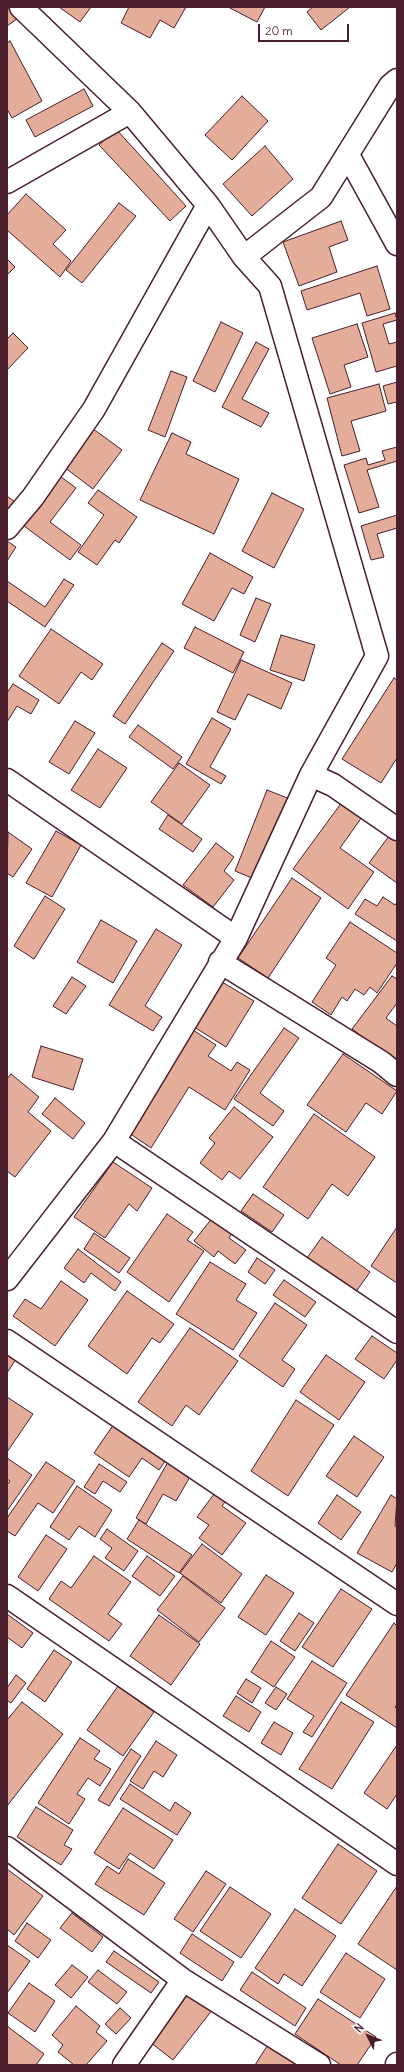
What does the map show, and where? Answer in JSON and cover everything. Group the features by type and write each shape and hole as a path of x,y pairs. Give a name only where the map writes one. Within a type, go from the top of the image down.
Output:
{"street":[{"path":"7,1279 114,1141 220,962 236,938 310,775 377,656 270,286 244,256 208,205 130,112 21,7"},
{"path":"244,256 321,196 390,86 397,80"},
{"path":"7,182 130,112"},
{"path":"348,155 397,244"},
{"path":"7,528 33,497 94,409 208,205"},
{"path":"310,775 334,785 397,829"},
{"path":"7,780 236,938"},
{"path":"220,962 381,1062 397,1075"},
{"path":"114,1141 397,1332"},
{"path":"7,1341 397,1604"},
{"path":"7,1596 397,1864"},
{"path":"7,1848 183,1980 319,2065"},
{"path":"124,2065 183,1980"}],"building":[{"path":"7,7 17,19 7,26"},
{"path":"59,7 91,7 80,22"},
{"path":"129,7 186,7 174,28 160,20 150,38 121,23"},
{"path":"228,7 265,7 257,22"},
{"path":"313,7 350,7 321,30 307,12"},
{"path":"10,41 42,101 12,118 7,109 7,43"},
{"path":"84,89 93,106 35,137 26,120"},
{"path":"242,96 268,121 232,160 205,135"},
{"path":"116,129 186,206 170,221 99,145"},
{"path":"265,146 293,179 252,216 223,184"},
{"path":"26,194 66,230 53,244 71,261 60,277 7,230 7,215"},
{"path":"119,203 136,216 82,283 66,270"},
{"path":"341,221 348,240 329,247 337,272 299,286 283,242"},
{"path":"7,259 15,267 7,275"},
{"path":"377,266 390,309 367,316 360,293 307,310 301,291"},
{"path":"395,313 397,320 383,324 389,344 397,342 397,366 376,372 362,323"},
{"path":"221,322 243,333 215,392 193,381"},
{"path":"357,324 368,357 344,365 351,387 330,394 312,338"},
{"path":"13,333 28,348 7,370 7,339"},
{"path":"256,342 269,349 242,399 269,413 261,427 222,407"},
{"path":"171,371 187,377 165,437 148,430"},
{"path":"397,382 397,402 388,404 383,386"},
{"path":"379,384 386,411 351,421 360,451 342,456 327,398"},
{"path":"92,428 122,450 93,489 64,467"},
{"path":"172,433 191,442 186,454 239,479 214,534 140,500"},
{"path":"397,447 397,461 367,470 379,507 359,513 344,465 366,458 368,465 385,460 382,451"},
{"path":"57,474 76,488 50,522 81,545 70,560 20,523"},
{"path":"98,490 137,517 119,543 115,540 97,565 78,552 104,515 88,503"},
{"path":"272,493 304,509 274,568 242,551"},
{"path":"7,496 19,505 7,521"},
{"path":"397,515 397,528 377,534 384,557 371,560 361,526"},
{"path":"7,541 16,547 7,561"},
{"path":"210,553 253,577 244,594 232,588 214,621 182,604"},
{"path":"64,579 74,585 45,627 7,601 7,581 45,607"},
{"path":"256,598 271,604 255,642 240,635"},
{"path":"195,627 244,652 233,673 184,648"},
{"path":"51,629 103,664 92,680 81,672 59,704 19,676"},
{"path":"281,635 315,645 304,681 270,670"},
{"path":"162,643 174,651 125,724 113,716"},
{"path":"241,660 292,683 281,709 248,694 235,720 217,712"},
{"path":"394,678 397,680 397,758 381,783 342,759"},
{"path":"13,684 39,700 31,714 17,706 7,722 7,693"},
{"path":"212,718 231,729 210,767 226,776 221,784 186,764"},
{"path":"75,721 95,733 69,774 49,762"},
{"path":"138,725 182,757 173,769 129,737"},
{"path":"98,749 127,768 100,808 71,790"},
{"path":"179,763 210,785 182,824 151,802"},
{"path":"267,790 290,799 257,880 235,871"},
{"path":"342,802 362,817 340,848 374,872 348,909 293,869"},
{"path":"168,815 202,839 193,852 159,829"},
{"path":"56,831 81,845 52,897 26,883"},
{"path":"8,832 32,849 13,877 7,873"},
{"path":"392,832 397,836 397,883 369,863"},
{"path":"216,843 234,857 224,871 234,880 213,907 183,885"},
{"path":"292,878 321,898 268,978 238,958"},
{"path":"45,896 65,909 34,959 14,946"},
{"path":"383,897 395,905 397,902 397,941 355,914 365,899 377,906"},
{"path":"101,920 137,941 113,983 77,962"},
{"path":"350,922 397,953 397,963 377,993 370,987 364,995 355,989 347,1001 342,997 331,1015 312,1002 336,965 326,958"},
{"path":"156,929 182,945 145,1006 162,1017 153,1031 109,1005"},
{"path":"392,976 397,979 397,1003 386,1018 397,1026 397,1062 352,1029"},
{"path":"72,977 86,986 66,1014 53,1006"},
{"path":"222,982 254,1001 226,1047 194,1027"},
{"path":"284,1028 299,1038 260,1093 284,1111 273,1126 234,1099"},
{"path":"193,1030 216,1045 208,1056 231,1071 237,1062 250,1070 225,1110 189,1087 151,1148 129,1133"},
{"path":"41,1046 83,1059 73,1090 32,1077"},
{"path":"343,1054 397,1091 382,1114 366,1103 346,1132 307,1105"},
{"path":"11,1074 39,1097 28,1112 51,1131 15,1177 7,1171 7,1079"},
{"path":"55,1098 85,1123 73,1139 42,1114"},
{"path":"234,1107 273,1137 240,1179 229,1171 222,1180 200,1163 215,1143 209,1138"},
{"path":"314,1114 375,1157 348,1196 332,1184 308,1219 263,1187"},
{"path":"113,1162 152,1188 137,1211 129,1204 105,1238 74,1217"},
{"path":"253,1194 284,1215 272,1232 241,1211"},
{"path":"167,1214 193,1232 187,1240 204,1251 169,1302 127,1272"},
{"path":"213,1217 233,1232 229,1238 246,1250 235,1264 218,1251 214,1257 194,1241"},
{"path":"397,1227 397,1283 371,1266"},
{"path":"94,1233 130,1258 119,1273 84,1249"},
{"path":"322,1237 370,1272 355,1293 307,1258"},
{"path":"78,1249 121,1282 115,1291 91,1273 84,1283 64,1268"},
{"path":"257,1258 275,1270 265,1284 248,1272"},
{"path":"210,1262 246,1284 236,1300 257,1313 233,1350 176,1314"},
{"path":"284,1280 316,1302 305,1317 273,1295"},
{"path":"61,1281 88,1300 55,1346 13,1316 25,1299 41,1309"},
{"path":"127,1291 174,1324 160,1343 152,1338 127,1374 88,1346"},
{"path":"275,1303 307,1325 282,1360 295,1369 283,1387 239,1356"},
{"path":"190,1328 238,1361 199,1415 186,1405 172,1426 138,1402"},
{"path":"372,1336 397,1353 397,1360 384,1379 355,1359"},
{"path":"7,1354 16,1359 7,1373"},
{"path":"326,1355 365,1382 339,1420 300,1392"},
{"path":"7,1397 33,1414 7,1452"},
{"path":"296,1400 334,1425 288,1496 251,1471"},
{"path":"116,1421 168,1457 159,1470 142,1458 129,1477 94,1453"},
{"path":"354,1436 384,1457 357,1497 326,1476"},
{"path":"7,1458 32,1475 7,1511 7,1485 10,1481 7,1479"},
{"path":"46,1462 75,1481 53,1513 38,1503 15,1536 7,1531 7,1518"},
{"path":"168,1462 191,1475 176,1501 163,1494 146,1524 136,1518"},
{"path":"99,1464 127,1482 120,1492 103,1481 95,1494 84,1487"},
{"path":"77,1486 112,1510 95,1537 79,1526 69,1540 50,1527"},
{"path":"214,1494 225,1502 222,1506 246,1523 222,1555 199,1538 209,1525 197,1517"},
{"path":"337,1495 361,1512 341,1540 318,1523"},
{"path":"391,1495 397,1499 395,1526 397,1527 397,1563 392,1572 357,1553"},
{"path":"139,1520 192,1555 179,1573 127,1539"},
{"path":"107,1529 138,1551 124,1571 105,1558 112,1548 100,1539"},
{"path":"46,1535 67,1549 38,1591 18,1577"},
{"path":"202,1544 242,1574 221,1603 180,1573"},
{"path":"94,1556 131,1582 108,1614 122,1624 109,1641 49,1599 61,1581 71,1588"},
{"path":"147,1556 175,1576 160,1596 132,1576"},
{"path":"266,1575 294,1593 266,1635 238,1617"},
{"path":"183,1576 225,1608 199,1642 157,1610"},
{"path":"341,1589 372,1609 333,1667 302,1647"},
{"path":"299,1613 314,1623 295,1651 280,1641"},
{"path":"7,1614 33,1633 22,1648 7,1637"},
{"path":"159,1615 200,1644 171,1685 130,1656"},
{"path":"394,1623 397,1626 397,1704 395,1707 397,1709 397,1728 346,1695"},
{"path":"271,1641 295,1657 274,1687 251,1672"},
{"path":"54,1650 72,1662 45,1702 27,1689"},
{"path":"312,1661 347,1683 312,1737 303,1732 314,1716 287,1699"},
{"path":"16,1675 26,1683 11,1703 7,1700 7,1688"},
{"path":"246,1679 261,1688 252,1703 237,1693"},
{"path":"118,1686 154,1712 123,1756 87,1730"},
{"path":"276,1687 287,1694 276,1710 265,1703"},
{"path":"236,1696 261,1712 249,1732 223,1716"},
{"path":"22,1702 63,1734 7,1806 7,1720"},
{"path":"341,1702 374,1722 332,1789 299,1769"},
{"path":"274,1722 293,1733 281,1755 261,1743"},
{"path":"80,1738 100,1751 94,1759 111,1769 100,1786 88,1778 77,1794 85,1799 69,1824 38,1803"},
{"path":"156,1741 177,1755 163,1777 154,1771 143,1789 130,1781"},
{"path":"397,1745 397,1794 387,1809 364,1793"},
{"path":"131,1749 141,1756 109,1806 98,1800"},
{"path":"130,1784 170,1811 175,1802 191,1813 177,1835 120,1799"},
{"path":"36,1807 73,1830 64,1845 72,1849 61,1865 17,1837"},
{"path":"123,1808 173,1840 154,1869 130,1853 119,1869 94,1853"},
{"path":"338,1844 377,1871 341,1924 302,1898"},
{"path":"128,1859 165,1883 144,1915 95,1884 107,1866 119,1874"},
{"path":"7,1869 43,1896 14,1935 7,1929"},
{"path":"206,1871 226,1884 193,1932 174,1919"},
{"path":"397,1886 397,1970 358,1944"},
{"path":"230,1887 271,1914 241,1958 200,1931"},
{"path":"295,1909 336,1936 302,1986 284,1974 278,1984 255,1968"},
{"path":"72,1913 103,1937 92,1952 60,1928"},
{"path":"27,1923 51,1940 38,1958 15,1941"},
{"path":"192,1934 234,1962 222,1981 180,1953"},
{"path":"7,1945 30,1961 7,1993"},
{"path":"114,1951 159,1982 151,1993 106,1962"},
{"path":"346,1953 385,1979 360,2018 320,1992"},
{"path":"72,1965 88,1977 71,1998 55,1985"},
{"path":"98,1970 127,1992 117,2004 88,1982"},
{"path":"252,1972 306,2008 295,2026 240,1990"},
{"path":"29,1983 55,2001 35,2032 8,2013"},
{"path":"190,1991 213,2009 173,2060 150,2042"},
{"path":"318,1999 376,2037 357,2065 341,2065 295,2034"},
{"path":"76,2006 100,2026 96,2032 107,2041 86,2065 74,2065 58,2052 63,2045 52,2035"},
{"path":"120,2008 131,2018 116,2034 105,2024"},
{"path":"7,2026 44,2054 36,2065 7,2065"},
{"path":"269,2043 304,2065 255,2065"}]}
